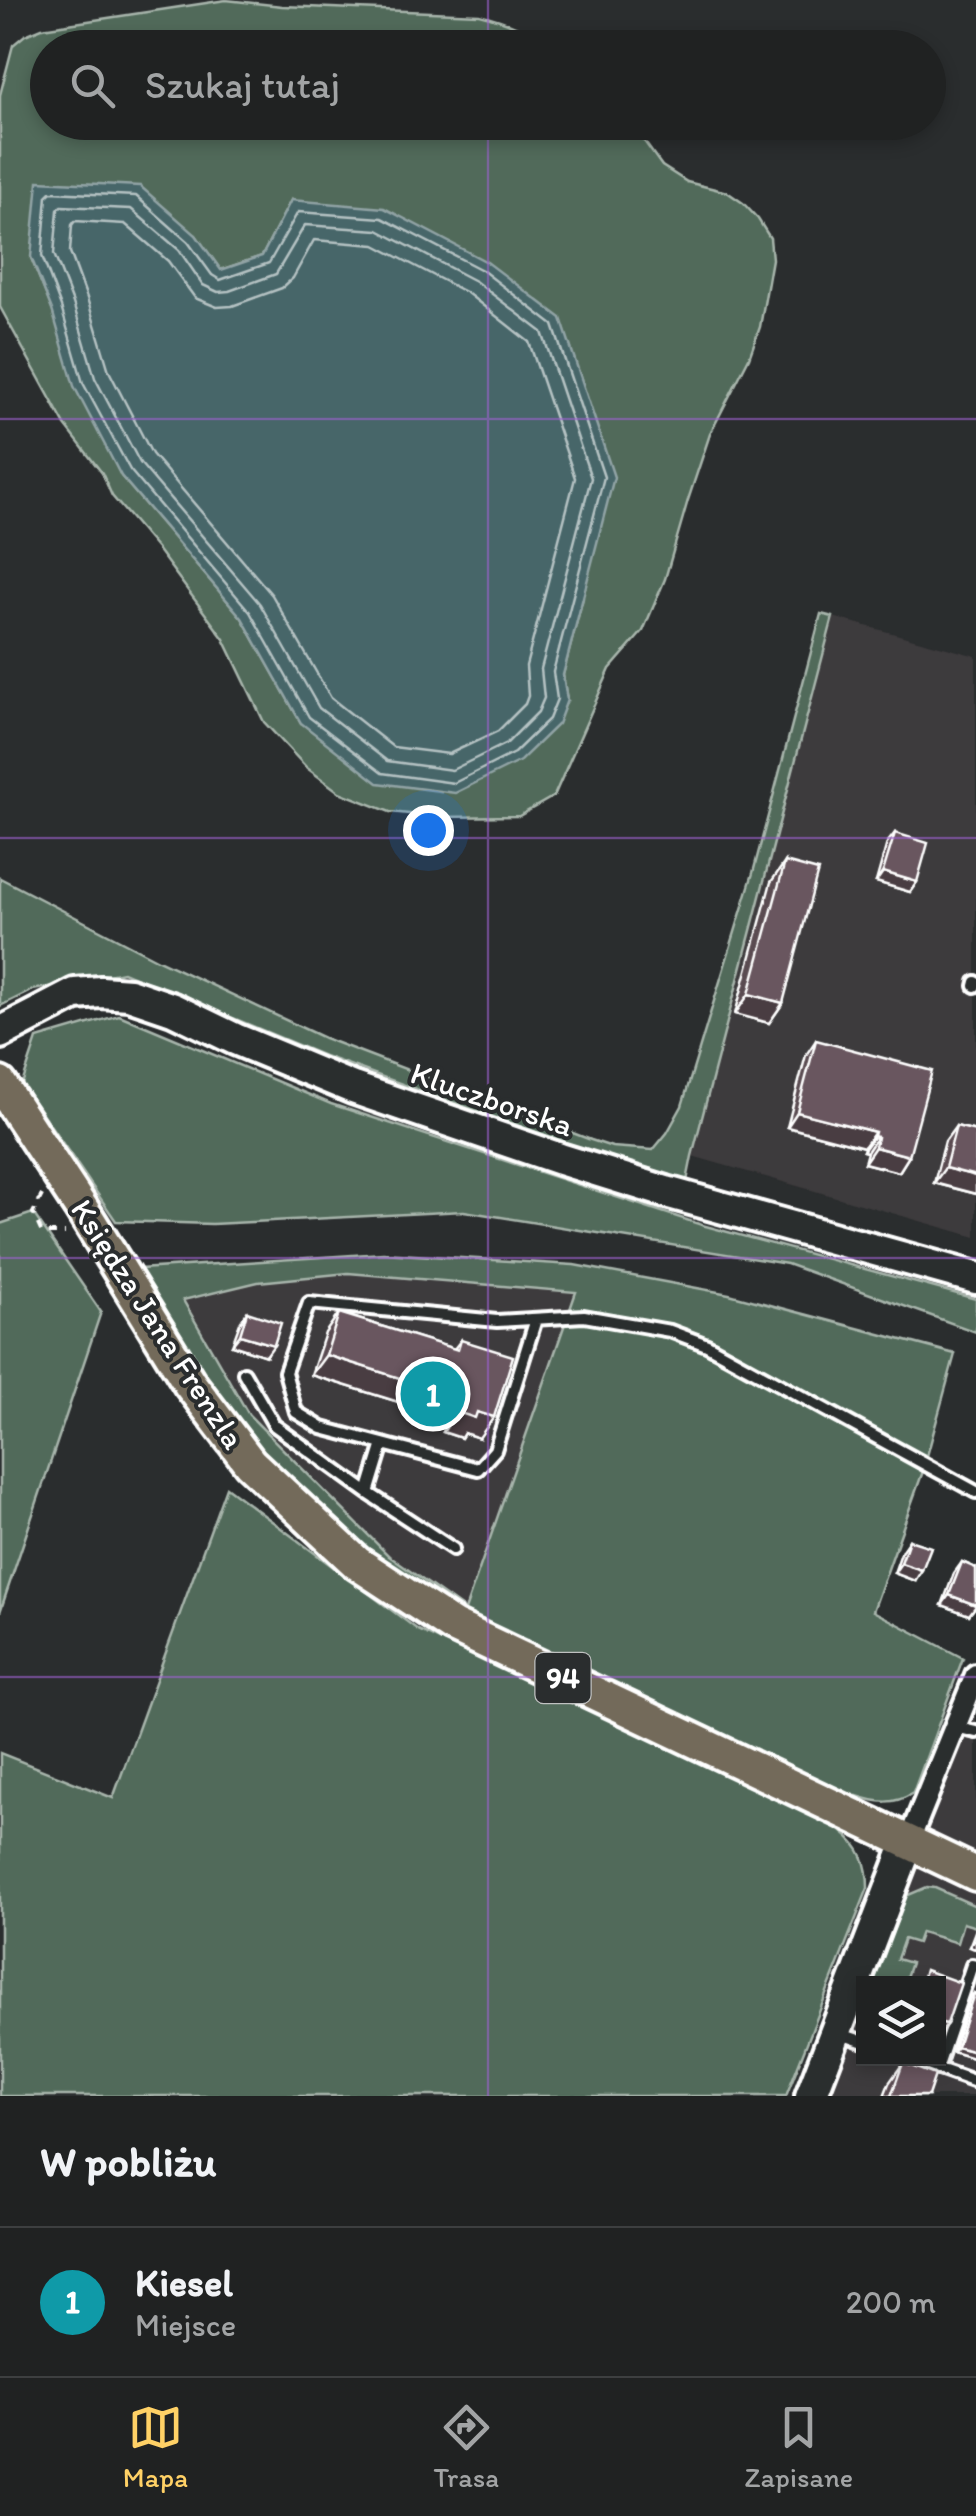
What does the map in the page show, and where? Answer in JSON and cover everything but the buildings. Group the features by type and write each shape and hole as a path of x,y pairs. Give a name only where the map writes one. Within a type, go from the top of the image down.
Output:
{"main road":[{"name":"Księdza Jana Frenzla","path":"0,1084 74,1220 144,1310 190,1384 250,1463 357,1564 454,1626 976,1874"}],"street":[{"name":"Kluczborska","path":"0,1034 76,994 116,992 144,998 301,1068 560,1160 976,1278"},
{"path":"811,2096 849,2037 908,1842 966,1730 975,1680"}],"lane":[{"path":"536,1319 495,1450 478,1468 322,1428 296,1412 285,1372 308,1304 498,1321 584,1316 670,1330 706,1345 976,1492"},
{"path":"244,1373 274,1424 453,1549"},
{"path":"368,1493 382,1444"},
{"path":"937,2069 972,1965 976,1966"},
{"path":"929,2066 976,2082"}],"path":[{"path":"47,1184 33,1214 42,1233 74,1220"}],"shaded area":[{"path":"833,617 976,656 976,1237 692,1156"},
{"path":"348,1273 577,1292 465,1611 389,1556 249,1415 182,1300 258,1282"},
{"path":"976,1701 976,2096 824,2096 856,2012 856,2066 946,2066 946,1976 871,1976"}],"green space":[{"path":"226,0 479,14 522,30 37,30"},
{"path":"30,33 30,140 643,140 662,166 687,182 727,192 758,219 770,238 772,259 760,327 749,358 710,434 665,579 643,631 610,669 554,796 519,816 438,817 390,812 339,792 307,768 264,722 224,639 112,496 102,473 65,425 0,307 0,95 13,45","holes":["291,200 583,598 563,675 567,700 301,723 242,618 121,476 31,258 196,235 220,270 262,256"]},
{"path":"821,614 833,617 686,1186 324,1056 123,972 33,990 0,1006 0,878 160,961 324,1038 591,1140 612,1147 653,1150 682,1106 753,873"},
{"path":"119,1015 331,1104 702,1225 976,1299 976,1332 787,1264 464,1211 212,1224 116,1221 22,1084 37,1039"},
{"path":"33,1213 101,1312 0,1612 0,1224"},
{"path":"383,1253 574,1265 729,1294 955,1354 922,1474 873,1611 963,1658 913,1793 886,1802 857,1796 853,1803 462,1617 378,1565 310,1502 237,1422 156,1308 140,1269","holes":["348,1273 576,1292 465,1610 389,1556 249,1415 183,1300 258,1282"]},
{"path":"226,1487 418,1630 844,1826 842,1832 862,1857 868,1888 786,2096 0,2096 0,1753 113,1798"},
{"path":"927,1887 935,1888 976,1906 976,1927 963,1923 957,1943 921,1932 917,1943 904,1939 897,1959 911,1963 906,1976 876,1976 906,1896"}],"water":[{"path":"38,181 140,186 196,235 221,270 262,256 291,200 384,208 487,262 561,318 614,477 563,675 567,700 558,724 520,761 455,793 378,783 301,723 242,618 121,476 74,386 52,310 31,257"}],"place":[{"name":"Kiesel","path":"433,1394"}]}
